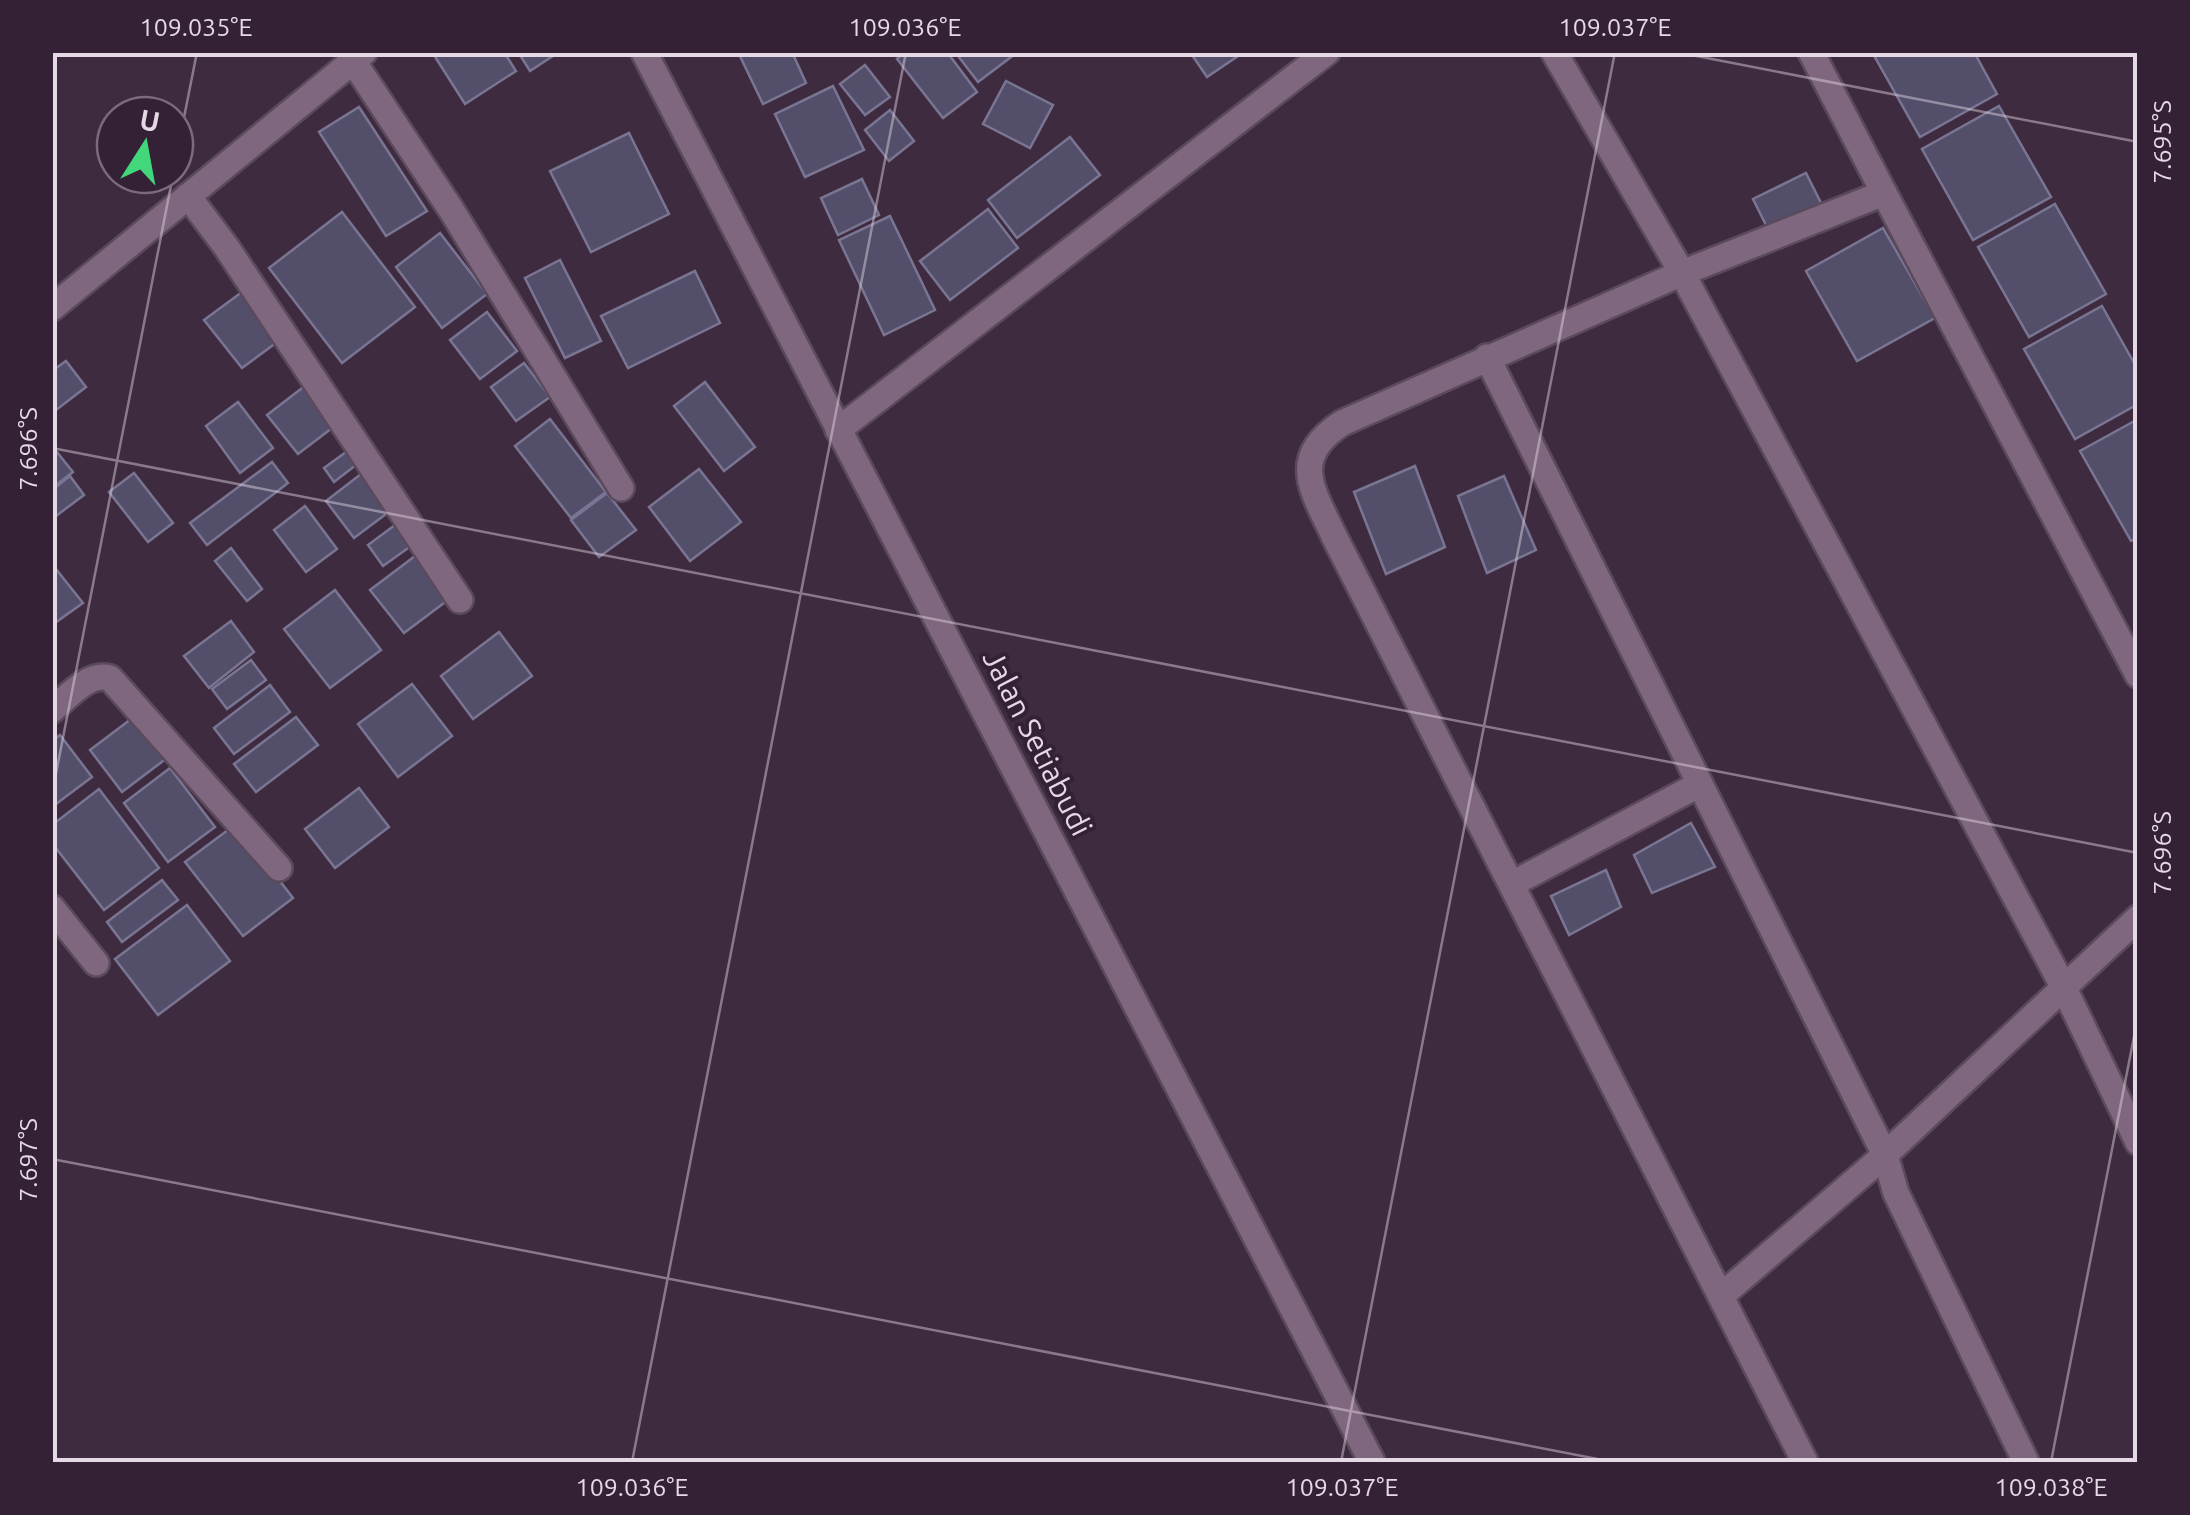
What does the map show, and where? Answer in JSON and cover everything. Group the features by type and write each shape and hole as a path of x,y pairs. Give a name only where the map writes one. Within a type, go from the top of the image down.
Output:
{"street":[{"name":"Jalan Setiabudi","path":"644,52 1372,1462"},
{"path":"838,430 1327,52"},
{"path":"1554,52 1682,274 2063,986 2138,1142"},
{"path":"1811,52 2138,674"},
{"path":"52,308 358,57 621,488"},
{"path":"1805,1462 1335,538 1312,488 1310,453 1322,436 1342,423 1487,357 1884,193"},
{"path":"188,196 227,248 460,600"},
{"path":"1487,357 1885,1155 1896,1192 2026,1462"},
{"path":"52,710 87,682 101,676 110,678 278,868"},
{"path":"1512,884 1700,784"},
{"path":"52,908 96,963"},
{"path":"1721,1296 1885,1155 2138,918"}],"building":[{"path":"432,52 504,52 516,71 465,104"},
{"path":"518,52 559,52 530,71"},
{"path":"738,52 792,52 806,83 763,104"},
{"path":"905,52 947,52 977,92 943,118 897,59"},
{"path":"955,52 1013,52 1015,54 978,82"},
{"path":"1190,52 1244,52 1207,77"},
{"path":"1872,52 1974,52 1997,94 1920,137"},
{"path":"865,65 890,97 865,115 840,84"},
{"path":"1006,81 1053,105 1030,148 983,124"},
{"path":"833,86 864,150 805,177 775,114"},
{"path":"1999,106 2051,197 1973,240 1922,149"},
{"path":"359,107 427,211 386,236 319,132"},
{"path":"890,110 914,141 889,161 865,130"},
{"path":"629,133 669,214 591,252 550,171"},
{"path":"1070,137 1100,175 1017,238 988,200"},
{"path":"1806,173 1822,205 1769,231 1753,199"},
{"path":"862,179 879,215 838,235 821,198"},
{"path":"2055,204 2106,294 2029,337 1978,247"},
{"path":"988,209 1018,248 950,300 920,261"},
{"path":"342,212 415,307 342,363 269,268"},
{"path":"890,216 935,310 884,335 839,240"},
{"path":"1883,228 1935,318 1857,361 1806,271"},
{"path":"440,233 487,294 442,328 396,267"},
{"path":"560,260 601,341 565,358 525,278"},
{"path":"695,271 720,323 628,368 601,316"},
{"path":"242,292 280,340 242,368 204,320"},
{"path":"2102,306 2138,370 2138,404 2075,439 2024,349"},
{"path":"487,312 517,351 480,379 450,340"},
{"path":"66,361 86,387 56,410 52,405 52,371"},
{"path":"524,363 550,397 516,421 491,387"},
{"path":"705,382 755,447 724,471 674,406"},
{"path":"306,385 336,425 298,454 267,415"},
{"path":"238,402 273,448 240,473 206,426"},
{"path":"550,419 606,492 571,518 515,446"},
{"path":"2138,419 2138,538 2131,541 2080,451"},
{"path":"52,446 73,472 52,488"},
{"path":"346,452 356,465 334,482 324,468"},
{"path":"272,462 288,483 207,545 190,523"},
{"path":"1415,466 1445,547 1386,574 1354,492"},
{"path":"699,469 741,522 690,561 649,507"},
{"path":"134,473 173,523 148,542 109,492"},
{"path":"361,474 390,511 354,538 326,501"},
{"path":"70,476 84,495 52,519 52,490"},
{"path":"1504,476 1536,550 1487,573 1458,496"},
{"path":"607,493 636,530 599,557 571,520"},
{"path":"305,506 337,549 306,572 274,530"},
{"path":"395,525 411,546 383,566 368,545"},
{"path":"231,548 262,589 247,601 215,561"},
{"path":"419,553 452,597 404,633 370,590"},
{"path":"52,564 83,603 52,625"},
{"path":"335,590 381,650 330,688 284,629"},
{"path":"231,621 254,652 209,688 184,656"},
{"path":"499,632 532,676 473,719 441,676"},
{"path":"251,660 266,680 227,709 212,689"},
{"path":"412,684 452,736 398,777 358,724"},
{"path":"270,685 290,712 234,754 214,728"},
{"path":"135,716 167,758 122,792 90,750"},
{"path":"296,717 318,745 256,792 234,764"},
{"path":"60,735 92,777 52,807 52,741"},
{"path":"170,768 215,827 168,862 124,803"},
{"path":"359,788 389,827 335,868 305,829"},
{"path":"99,789 159,868 104,910 52,843 52,825"},
{"path":"1691,823 1715,867 1652,893 1634,855"},
{"path":"236,824 293,898 243,936 185,862"},
{"path":"1606,870 1621,907 1569,935 1551,896"},
{"path":"162,880 178,900 122,942 107,922"},
{"path":"187,905 230,961 158,1015 115,959"}]}
